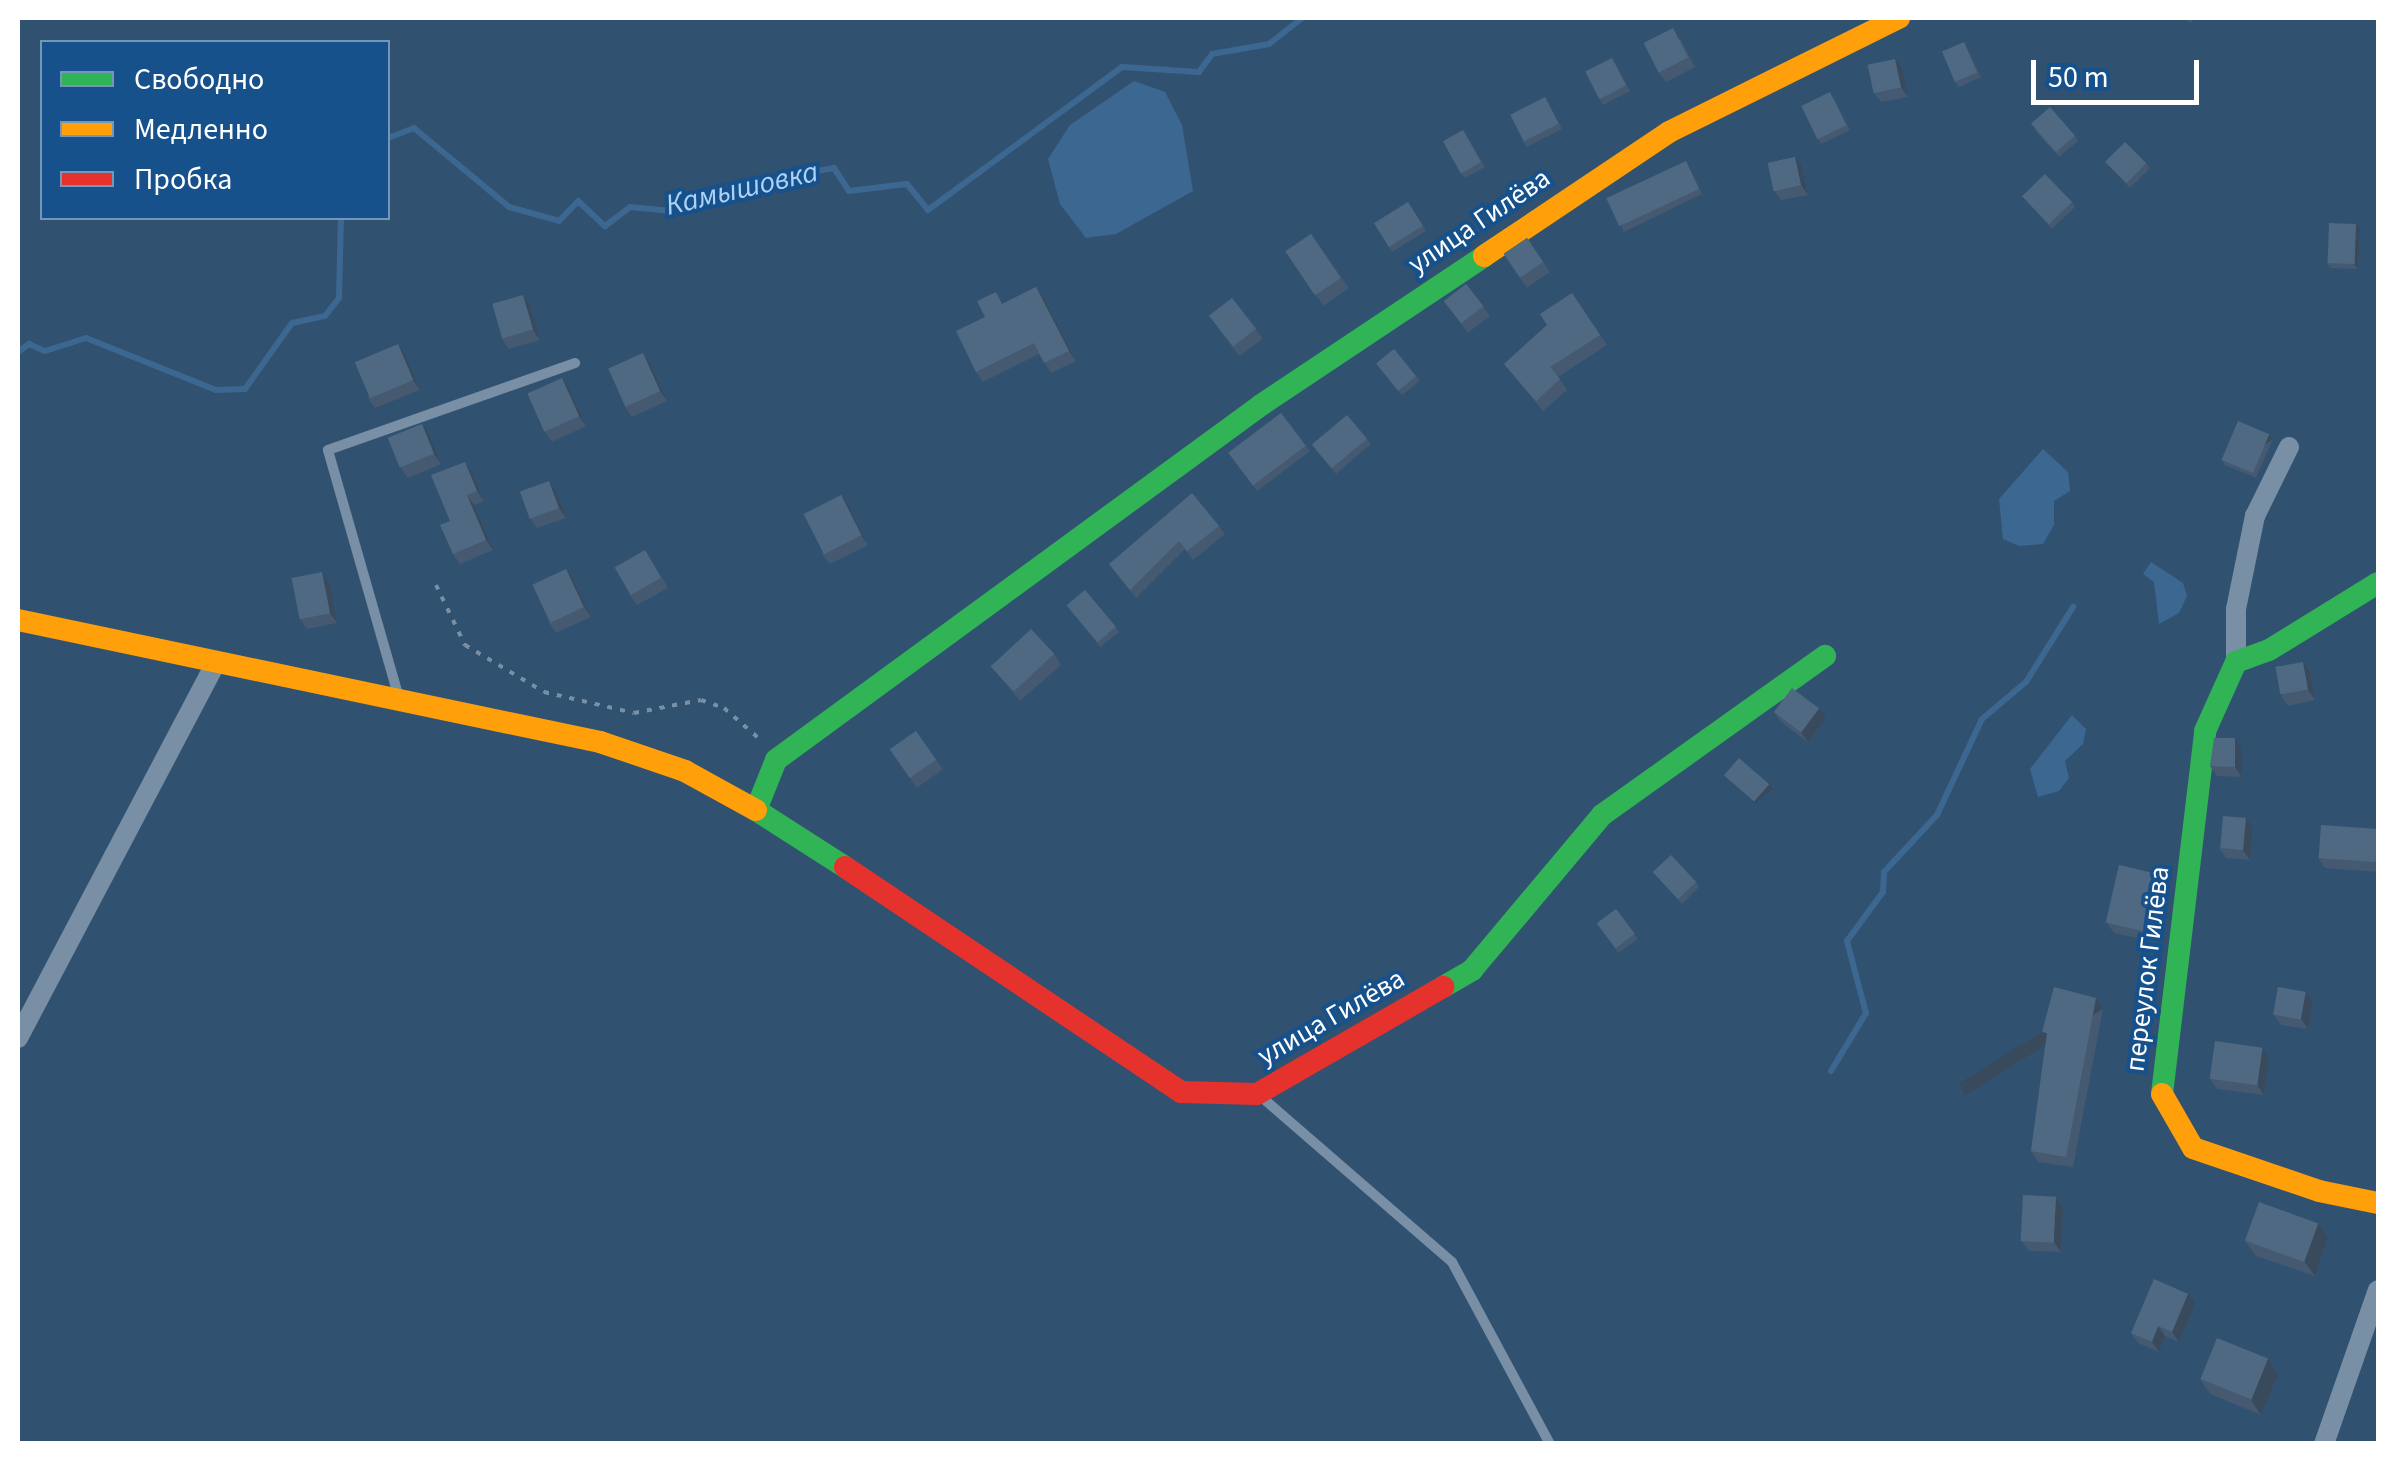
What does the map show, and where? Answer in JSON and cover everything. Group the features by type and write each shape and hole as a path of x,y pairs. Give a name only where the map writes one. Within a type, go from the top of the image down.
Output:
{"street":[{"name":"улица Гилёва","path":"776,760 1262,405 1482,253 1669,132 1898,18"},
{"name":"переулок Гилёва","path":"2289,447 2255,516 2236,609 2236,662 2205,731 2162,1097 2193,1148 2319,1191 2378,1203"},
{"path":"2236,662 2269,650 2378,583"},
{"name":"улица Гилёва","path":"18,620 216,665 600,742 684,771 756,810 990,958 1182,1092 1257,1094 1472,970 1602,814 1825,656"},
{"path":"18,1038 216,665"},
{"path":"756,810 776,760"},
{"path":"2324,1444 2378,1290"}],"lane":[{"path":"400,702 328,450 574,363"},
{"path":"1257,1094 1452,1262 1550,1444"}],"path":[{"path":"436,586 465,645 544,692 634,713 700,700 747,726 776,760"}],"water":[{"path":"1134,81 1165,92 1182,125 1193,191 1116,234 1086,238 1060,204 1048,159 1070,125"},
{"path":"2043,449 2068,472 2070,491 2054,501 2054,525 2043,544 2019,546 2003,539 1999,499"},
{"path":"2151,562 2183,583 2187,596 2179,613 2159,624 2154,582 2143,574"},
{"path":"2072,715 2086,729 2083,744 2065,761 2069,778 2059,791 2038,797 2030,769"}],"building":[{"path":"1673,28 1688,57 1659,72 1644,43"},
{"path":"1964,42 1977,72 1955,82 1942,51"},
{"path":"1612,58 1626,86 1599,99 1585,72"},
{"path":"1895,59 1901,87 1874,93 1868,65"},
{"path":"1830,92 1846,125 1817,139 1801,106"},
{"path":"1545,97 1559,124 1524,141 1510,115"},
{"path":"2050,107 2075,136 2056,152 2031,123"},
{"path":"1463,130 1481,162 1461,174 1443,141"},
{"path":"2125,142 2146,163 2126,183 2105,162"},
{"path":"1795,157 1801,185 1774,191 1768,163"},
{"path":"1686,161 1699,189 1619,226 1606,198"},
{"path":"2045,174 2072,202 2049,224 2022,196"},
{"path":"1408,202 1423,226 1389,247 1374,223"},
{"path":"2329,223 2356,224 2355,264 2328,263"},
{"path":"1311,234 1341,278 1315,295 1285,251"},
{"path":"1527,238 1543,262 1520,278 1504,254"},
{"path":"1466,284 1483,306 1461,323 1444,301"},
{"path":"1036,287 1069,351 1044,363 1034,343 976,372 956,331 985,317 977,301 996,292 1002,304"},
{"path":"1572,293 1600,335 1550,367 1560,379 1536,401 1504,364 1547,325 1540,314"},
{"path":"523,295 533,330 502,338 492,304"},
{"path":"1232,298 1256,329 1233,347 1209,316"},
{"path":"398,344 413,380 370,398 355,362"},
{"path":"1394,349 1416,376 1398,391 1376,363"},
{"path":"643,353 660,391 625,407 608,368"},
{"path":"562,378 579,416 544,432 527,393"},
{"path":"1281,413 1306,446 1253,485 1228,453"},
{"path":"1347,415 1367,439 1332,468 1312,445"},
{"path":"2238,421 2269,434 2253,473 2222,460"},
{"path":"422,424 434,454 400,468 388,438"},
{"path":"465,462 477,491 467,495 486,540 453,554 440,525 450,521 431,475"},
{"path":"549,481 559,508 530,519 520,492"},
{"path":"1192,493 1219,526 1187,551 1179,541 1130,590 1109,564"},
{"path":"841,495 861,535 824,554 804,514"},
{"path":"645,550 661,578 631,595 615,568"},
{"path":"566,569 584,607 550,623 532,585"},
{"path":"322,572 330,613 300,619 292,578"},
{"path":"1085,590 1116,627 1097,642 1067,605"},
{"path":"1031,629 1054,654 1014,691 991,667"},
{"path":"2303,662 2308,690 2280,694 2275,667"},
{"path":"1792,688 1819,708 1801,732 1774,712"},
{"path":"916,731 936,760 910,778 890,749"},
{"path":"2214,738 2235,738 2235,767 2210,766"},
{"path":"1739,758 1769,784 1754,802 1724,775"},
{"path":"2223,816 2246,818 2243,850 2220,848"},
{"path":"2321,825 2378,829 2376,862 2319,858"},
{"path":"1671,855 1696,882 1678,899 1653,872"},
{"path":"2119,865 2162,875 2149,932 2106,922"},
{"path":"1616,909 1635,934 1615,948 1597,923"},
{"path":"2054,987 2096,998 2066,1157 2031,1151 2047,1033 2042,1032"},
{"path":"2278,987 2306,992 2301,1019 2273,1015"},
{"path":"2215,1041 2263,1048 2257,1085 2210,1079"},
{"path":"2023,1195 2056,1197 2054,1243 2021,1241"},
{"path":"2259,1202 2318,1224 2304,1262 2245,1241"},
{"path":"2154,1279 2188,1294 2172,1332 2158,1326 2152,1342 2131,1333"},
{"path":"2217,1338 2268,1359 2252,1399 2201,1379"}],"waterway":[{"name":"Камышовка","path":"390,137 414,128 509,207 559,221 578,201 605,226 630,207 672,211 763,181 834,168 849,191 907,184 928,210 1122,67 1199,72 1212,54 1269,44 1302,18"},
{"name":"Камышовка","path":"18,352 29,344 45,351 86,338 216,390 245,389 292,323 325,316 339,298 341,220"},
{"path":"1831,1071 1866,1013 1847,941 1883,892 1884,872 1937,815 1982,719 2026,682 2073,607"}],"traffic: fast":[{"path":"845,867 756,810 776,760 1261,405 1484,256"},
{"path":"2162,1094 2205,731 2236,662 2269,650 2378,583"},
{"path":"1443,987 1472,970 1602,815 1825,656"}],"traffic: slow":[{"path":"1484,256 1669,132 1899,18"},
{"path":"18,620 600,742 685,771 756,810"},
{"path":"2162,1094 2193,1148 2319,1191 2378,1203"}],"traffic: jam":[{"path":"845,867 1181,1092 1257,1094 1443,987"}]}
